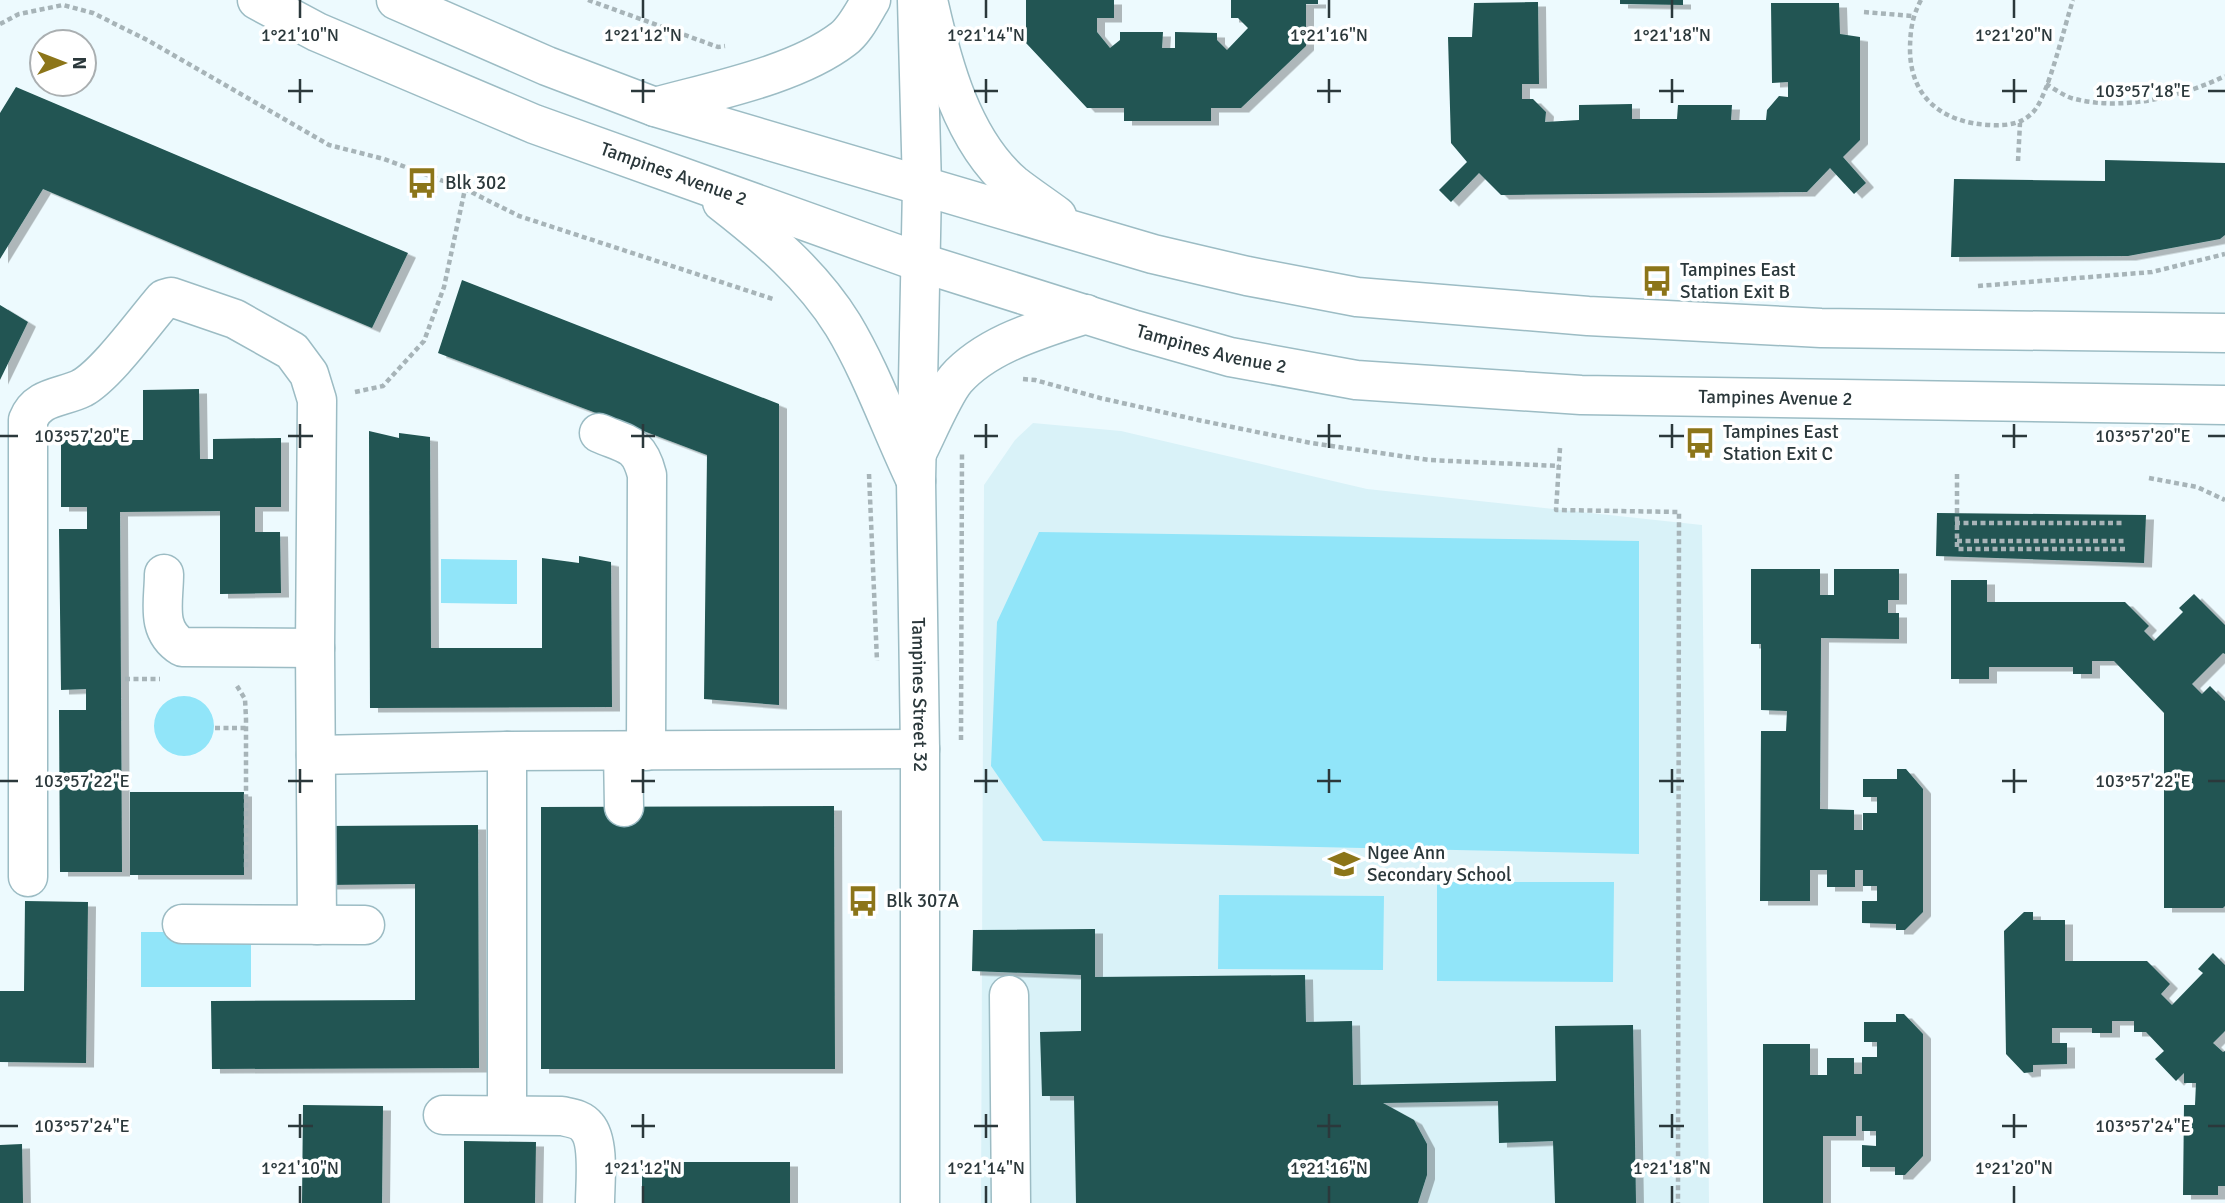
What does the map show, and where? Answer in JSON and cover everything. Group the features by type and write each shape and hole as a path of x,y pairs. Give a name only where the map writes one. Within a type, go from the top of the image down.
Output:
{"main road":[{"name":"Tampines Avenue 2","path":"257,0 317,32 534,124 922,262 1230,357 1356,380 1581,396 2225,405"},
{"path":"396,0 547,66 655,107 1153,254 1247,276 1357,297 1588,316 1821,328 2225,333"},
{"path":"655,107 759,78 813,58 845,38 871,0"},
{"name":"Tampines Street 32","path":"917,0 922,187 917,466 920,1203"},
{"path":"928,0 941,60 973,135 1011,183 1077,232"},
{"path":"692,180 764,235 797,267 842,324 878,393 892,432 917,466 955,380 985,355 1036,331 1086,314"},
{"path":"29,877 14,534 28,420 38,404 82,387 101,372 167,297 235,319 292,351 309,374 317,400 317,925"},
{"path":"2185,331 2225,310"},
{"path":"2172,404 2225,433"},
{"path":"599,433 638,449 647,475 634,751 624,807"},
{"path":"164,574 164,628 172,640 182,647 315,648"},
{"path":"316,755 507,751 920,750"},
{"path":"507,751 507,1115"},
{"path":"182,924 365,925"},
{"path":"1009,995 1011,1203"},
{"path":"443,1115 562,1116 579,1120 588,1128 594,1144 595,1203"}],"path":[{"path":"588,0 718,47 731,46"},
{"path":"1922,0 1912,16 1910,64 1915,84 1930,102 1947,116 1968,124 1998,126 2020,123 2041,103 2073,0"},
{"path":"0,24 19,13 63,5 93,13 149,41 329,145 384,159 465,189 519,216 774,300"},
{"path":"1864,12 1912,16"},
{"path":"2046,84 2073,99 2100,102 2146,101 2201,88 2225,76"},
{"path":"2018,161 2020,123"},
{"path":"317,400 383,386 424,341 444,287 465,189"},
{"path":"1978,286 2152,272 2225,254"},
{"path":"1018,379 1035,380 1112,401 1311,443 1429,460 1559,466"},
{"path":"961,752 962,445"},
{"path":"1560,448 1556,510 1679,512 1678,1203"},
{"path":"1957,474 1957,549 2126,549"},
{"path":"2149,478 2197,487 2225,500"},
{"path":"1955,523 2124,523"},
{"path":"1957,541 2126,541"},
{"path":"125,679 173,679"},
{"path":"229,682 236,685 245,699 246,869"},
{"path":"215,728 246,728"}],"shaded area":[{"name":"Ngee Ann Secondary School","path":"1033,423 1121,431 1367,489 1702,525 1709,1203 981,1203 984,485 1015,440"},
{"path":"1039,532 1639,541 1639,854 1043,841 991,766 997,622"},
{"path":"441,559 517,560 517,604 441,603"},
{"path":"178,696 190,696 206,704 212,714 212,738 206,748 190,756 178,756 162,748 154,732 154,720 162,704"},
{"path":"1437,882 1614,882 1613,982 1437,981"},
{"path":"1219,895 1384,896 1383,970 1218,969"},
{"path":"141,932 251,932 251,987 141,987"}],"building":[{"path":"1026,0 1114,0 1114,18 1097,18 1097,32 1110,48 1120,40 1120,32 1163,32 1162,48 1175,48 1175,32 1217,33 1217,40 1227,50 1248,28 1238,18 1231,18 1231,0 1318,0 1318,4 1306,4 1306,46 1241,108 1211,108 1211,121 1124,121 1124,108 1087,108 1026,43"},
{"path":"1620,0 1683,0 1683,5 1620,4"},
{"path":"1538,2 1539,84 1522,84 1522,99 1533,99 1546,112 1545,122 1579,120 1579,105 1632,104 1632,119 1677,119 1678,105 1732,105 1731,120 1766,120 1767,110 1779,96 1788,97 1788,82 1772,83 1771,3 1839,3 1840,34 1860,37 1860,140 1843,157 1866,183 1854,194 1830,168 1807,192 1501,195 1479,173 1451,202 1439,190 1467,162 1451,143 1448,37 1472,37 1474,3"},
{"path":"16,87 28,92 28,98 42,98 408,253 372,328 43,189 0,259 0,113"},
{"path":"2105,160 2225,163 2225,235 2220,239 2128,256 1951,257 1954,179 2105,181"},
{"path":"462,280 779,404 779,705 704,699 707,455 438,353"},
{"path":"0,305 28,322 0,380"},
{"path":"199,389 200,459 213,459 213,439 281,438 281,507 255,507 255,532 280,532 281,593 220,594 220,511 120,512 122,872 60,872 59,710 86,710 86,689 61,690 59,529 87,529 87,507 61,507 61,440 143,440 143,390"},
{"path":"369,431 399,438 399,433 430,437 431,648 542,648 542,558 579,563 579,556 611,562 612,707 370,708"},
{"path":"1937,513 2146,515 2144,563 1936,556"},
{"path":"1751,569 1820,569 1820,595 1834,595 1834,569 1899,569 1899,600 1888,600 1888,613 1899,613 1899,639 1821,638 1820,809 1854,810 1854,830 1863,830 1863,813 1877,813 1877,797 1863,797 1863,779 1897,779 1897,769 1906,769 1923,789 1923,912 1905,930 1896,930 1896,924 1862,923 1862,901 1877,901 1877,886 1863,886 1863,870 1855,870 1855,887 1827,887 1827,870 1810,870 1810,901 1760,901 1761,731 1786,731 1787,711 1761,710 1761,644 1751,644"},
{"path":"1951,580 1987,580 1987,602 2125,602 2149,626 2144,631 2154,641 2183,612 2179,608 2194,594 2225,625 2225,654 2192,684 2202,694 2210,686 2225,701 2223,908 2164,908 2164,713 2114,661 2092,661 2092,674 2073,674 2073,667 1989,667 1989,679 1951,679"},
{"path":"130,792 244,792 244,875 130,875"},
{"path":"834,806 835,1069 541,1069 541,807"},
{"path":"478,825 479,1068 212,1069 211,1001 415,1000 415,884 325,885 325,826"},
{"path":"25,901 88,902 86,1063 0,1062 0,991 24,991"},
{"path":"2024,912 2033,912 2033,920 2065,920 2065,961 2147,961 2170,984 2161,994 2172,1005 2203,973 2198,969 2213,953 2225,965 2225,1031 2213,1043 2225,1051 2225,1186 2218,1186 2218,1195 2183,1195 2184,1105 2195,1105 2196,1083 2184,1083 2184,1073 2176,1081 2155,1059 2164,1051 2146,1032 2134,1032 2134,1021 2112,1021 2112,1033 2092,1033 2092,1028 2052,1028 2052,1043 2067,1043 2067,1064 2033,1065 2033,1072 2024,1073 2006,1054 2004,931"},
{"path":"1095,929 1095,977 1305,975 1306,1022 1352,1021 1353,1085 1556,1081 1555,1026 1633,1025 1636,1203 1555,1203 1553,1141 1499,1143 1498,1101 1383,1103 1414,1120 1427,1144 1427,1175 1418,1203 1076,1203 1074,1096 1042,1096 1040,1032 1081,1031 1081,975 972,971 973,930"},
{"path":"1896,1014 1904,1014 1923,1034 1923,1156 1905,1175 1895,1175 1895,1167 1862,1167 1862,1145 1876,1146 1876,1131 1862,1131 1862,1116 1856,1116 1856,1136 1823,1136 1823,1203 1763,1203 1763,1044 1810,1044 1810,1075 1827,1075 1827,1058 1854,1058 1854,1074 1862,1074 1862,1057 1877,1057 1877,1042 1864,1042 1864,1022 1896,1022"},
{"path":"303,1105 383,1106 382,1203 302,1203"},
{"path":"464,1141 536,1142 535,1203 464,1203"},
{"path":"22,1144 23,1203 0,1203 0,1145"},
{"path":"642,1162 790,1162 790,1203 642,1203"}],"place":[{"name":"Blk 302","path":"422,183"},
{"name":"Tampines East Station Exit B","path":"1657,281"},
{"name":"Tampines East Station Exit C","path":"1700,443"},
{"name":"Ngee Ann Secondary School","path":"1344,864"},
{"name":"Blk 307A","path":"863,901"}]}
